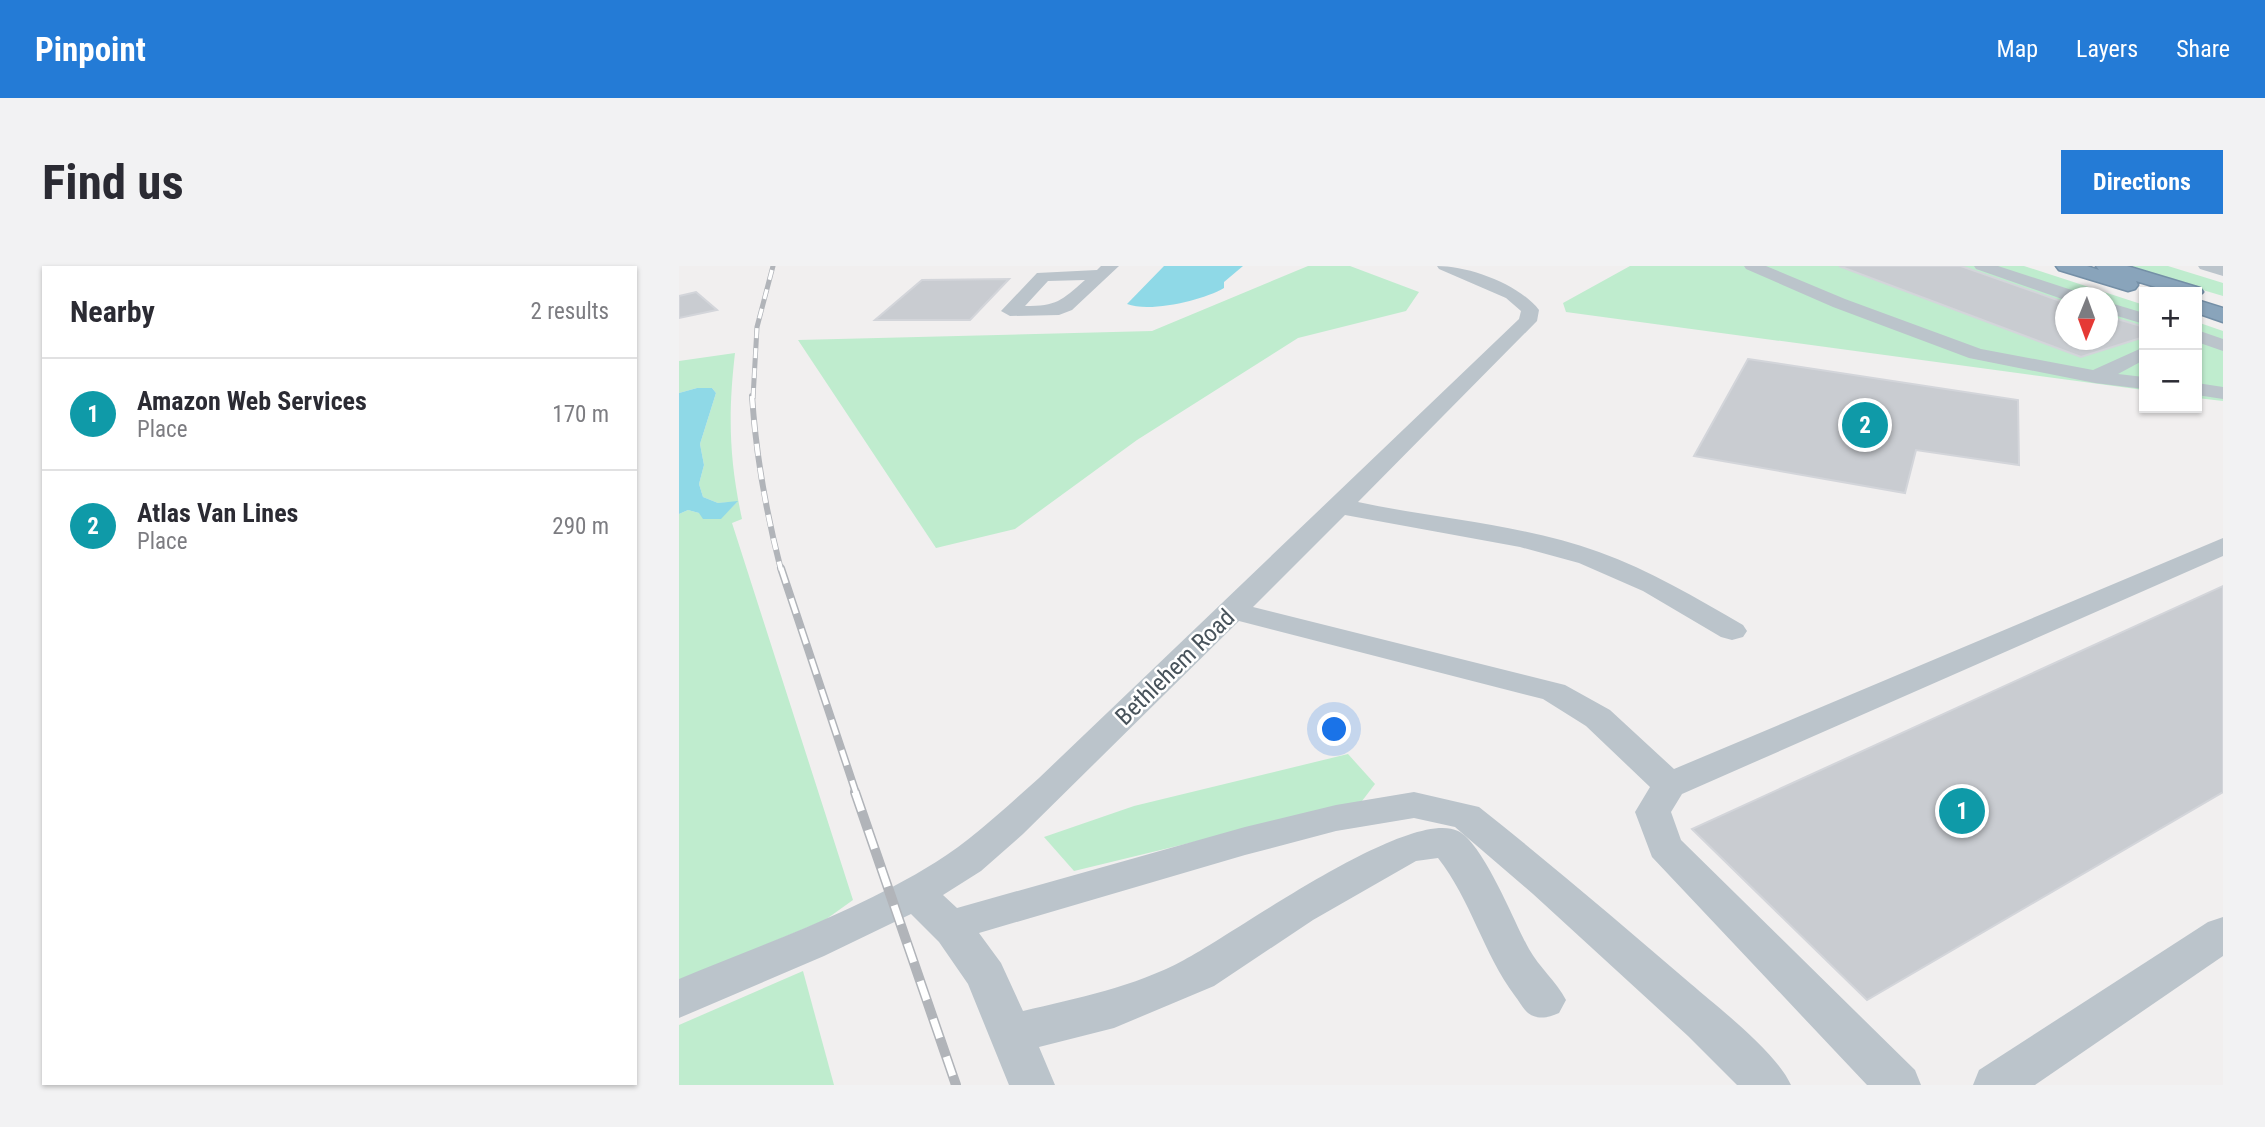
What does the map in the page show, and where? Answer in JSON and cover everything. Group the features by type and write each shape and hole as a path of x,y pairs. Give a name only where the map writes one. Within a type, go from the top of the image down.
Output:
{"highway":[{"path":"2066,266 2139,288"},
{"path":"2106,266 2175,287"},
{"path":"2202,295 2223,301"},
{"path":"2202,308 2223,314"}],"street":[{"path":"1752,266 1839,303 1976,354 2095,377 2139,382"},
{"path":"1982,266 2055,290"},
{"path":"2206,266 2223,271"},
{"name":"Bethlehem Road","path":"679,999 915,893 983,849 1032,805 1528,321 1531,316 1527,304 1512,294 1457,271"},
{"path":"2118,310 2139,317"},
{"path":"2202,339 2223,345"},
{"path":"2095,377 2139,355"},
{"path":"2202,391 2223,393"},
{"path":"1340,506 1522,539 1589,557 1653,585 1732,631"},
{"path":"1898,1085 1665,847 1653,811 1669,785 2223,546"},
{"path":"1232,611 1554,692 1598,718 1669,785"},
{"path":"949,926 1245,841 1336,818 1414,805 1466,816 1693,1013 1768,1085"},
{"path":"1011,1034 1114,1009 1199,973 1299,909 1407,849 1447,842 1467,867 1514,962 1544,1000"},
{"path":"915,893 949,926 986,976 1032,1085"},
{"path":"1996,1085 2223,934"}],"green space":[{"path":"1308,266 1350,266 1419,292 1406,311 1298,338 1137,440 1015,529 936,548 798,340 1152,331"},
{"path":"1630,266 2024,266 2089,287 2055,287 2055,350 2118,350 2118,297 2139,303 2139,389 1566,312 1563,303"},
{"path":"2122,266 2168,266 2223,283 2223,296 2202,290 2202,287 2193,287"},
{"path":"2202,324 2223,331 2223,401 2202,399"},
{"path":"735,353 731,436 734,476 742,519 732,523 853,900 825,920 679,981 679,514 688,510 699,513 726,513 737,502 718,503 703,497 699,484 704,465 700,444 716,393 712,388 697,388 679,393 679,361"},
{"path":"1348,754 1375,784 1362,801 1074,871 1044,837 1134,806"},
{"path":"803,971 834,1085 679,1085 679,1025"}],"water":[{"path":"1164,266 1243,266 1224,282 1224,288 1204,297 1163,306 1127,304"},
{"path":"697,388 712,388 716,393 700,444 704,465 699,484 703,497 718,503 738,501 721,519 703,519 699,513 688,510 679,514 679,393"}],"building":[{"path":"1839,266 1961,266 2055,299 2055,347"},
{"path":"1009,279 970,320 875,320 922,280"},
{"path":"696,292 717,310 679,318 679,296"},
{"path":"2118,319 2139,325 2139,339 2118,345"},
{"path":"2062,350 2103,350 2081,357"},
{"path":"1748,359 2018,400 2019,465 1916,450 1905,493 1694,456"},
{"path":"2223,586 2223,792 1867,1000 1692,829"}],"railway":[{"path":"753,398 757,327 773,266"},
{"path":"752,396 762,484 781,570"},
{"path":"781,568 856,793"},
{"path":"855,792 956,1085"}],"place":[{"name":"Atlas Van Lines","path":"1865,425"},
{"name":"Amazon Web Services","path":"1962,811"}]}
